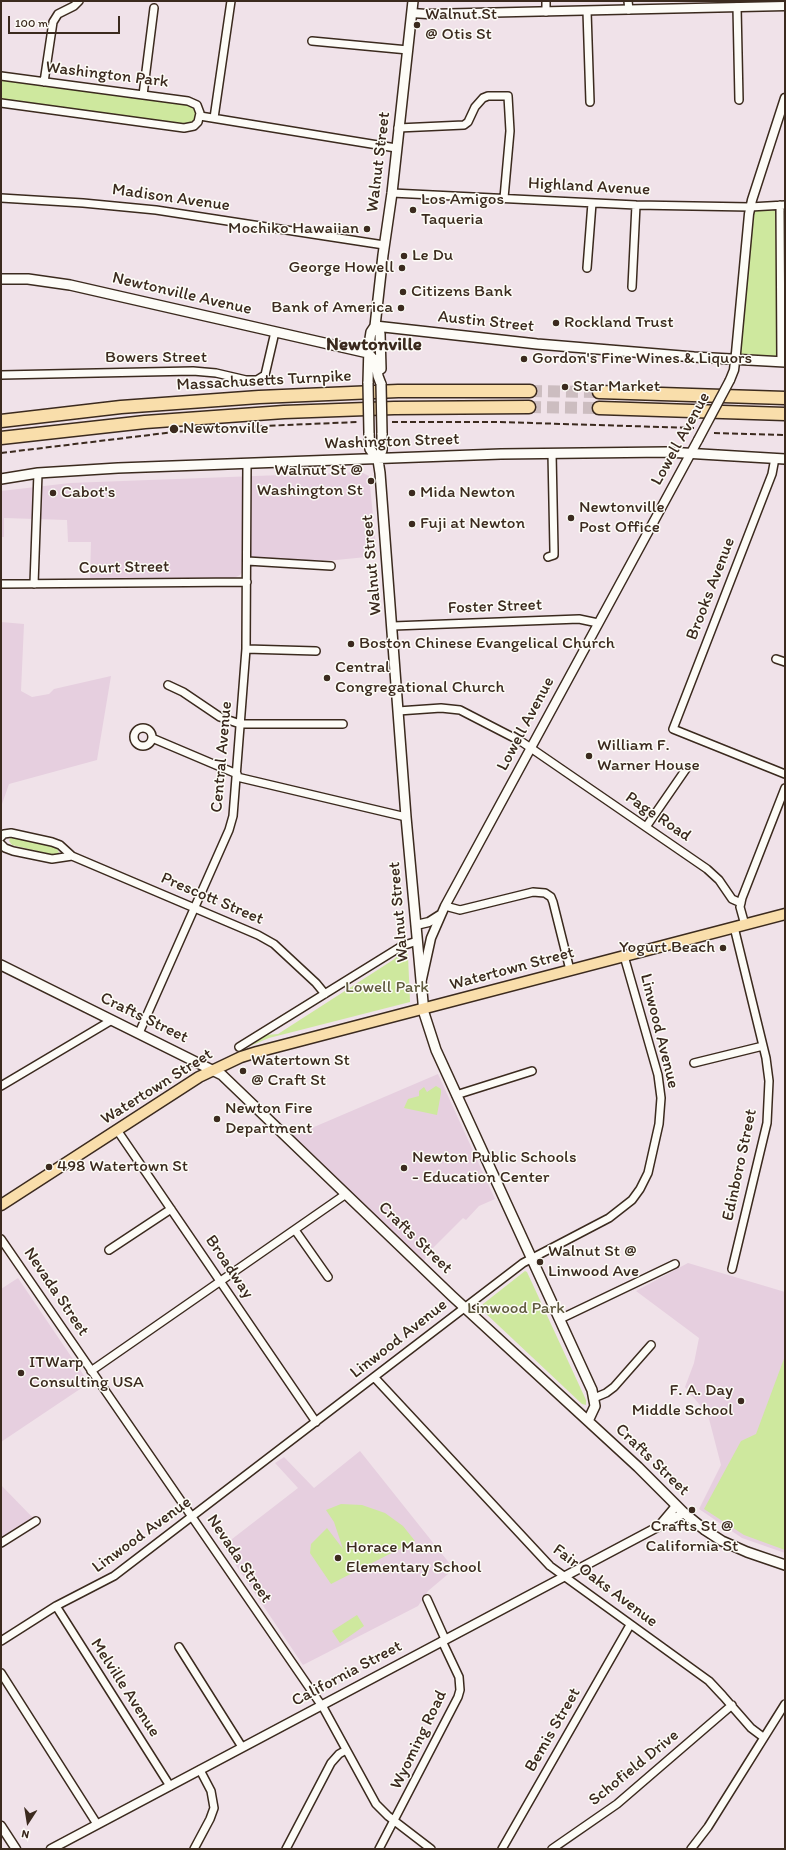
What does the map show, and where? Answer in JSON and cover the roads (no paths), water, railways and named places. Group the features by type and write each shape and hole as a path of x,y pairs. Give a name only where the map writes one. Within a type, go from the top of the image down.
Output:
{"highway":[{"name":"Massachusetts Turnpike","path":"1,421 142,406 286,395 398,391 530,391"},
{"path":"600,392 785,398"},
{"name":"Massachusetts Turnpike","path":"1,438 118,424 276,412 394,408 530,407"},
{"path":"599,408 785,414"}],"main road":[{"name":"Walnut Street","path":"378,460 370,449 368,353 371,332 375,326 384,245 392,193 413,1"},
{"name":"Newtonville Avenue","path":"1,279 28,278 63,284 368,353"},
{"name":"Walnut Street","path":"375,326 379,331 381,339 382,450 378,460 393,626 406,817 423,1008 432,1039 456,1095 532,1257 591,1387 594,1398"},
{"name":"Austin Street","path":"375,326 537,344 735,360 783,362"},
{"path":"368,353 376,362 381,384"},
{"name":"Washington Street","path":"1,479 38,474 118,468 552,453 691,453 785,459"},
{"name":"Watertown Street","path":"1,1204 213,1070 257,1052 785,914"},
{"name":"Crafts Street","path":"1,965 213,1070 225,1078 464,1307 642,1471 684,1513 710,1534 728,1544 785,1565"},
{"path":"588,1421 594,1408 594,1398"}],"street":[{"path":"44,82 53,22 58,14 74,6 79,1"},
{"path":"214,118 231,1"},
{"path":"546,1 546,12"},
{"path":"628,1 629,10"},
{"path":"412,13 427,14 629,10 721,4 737,7 785,6"},
{"path":"737,7 739,100"},
{"path":"143,95 154,8"},
{"path":"587,11 590,102"},
{"path":"312,40 408,50"},
{"name":"Washington Park","path":"1,76 192,102 199,109 200,116"},
{"path":"398,128 464,125 468,122 479,102 483,98 488,96 508,96 510,130 504,198"},
{"name":"Lowell Avenue","path":"421,986 431,938 445,906 730,380 735,360 750,207 785,98"},
{"path":"1,102 184,128 194,126 198,122 200,116 396,148"},
{"name":"Highland Avenue","path":"392,193 636,205 750,207 782,205"},
{"name":"Madison Avenue","path":"1,198 90,203 156,210 384,245"},
{"path":"587,268 592,203"},
{"path":"632,287 636,205"},
{"path":"782,205 783,362"},
{"name":"Bowers Street","path":"1,375 193,370 216,373 246,380 257,380 264,375 275,332"},
{"path":"548,557 554,555 552,453"},
{"name":"Brooks Avenue","path":"775,458 772,474 673,729 785,774"},
{"name":"Central Avenue","path":"139,1033 229,830 233,816 246,649 247,463"},
{"path":"34,584 38,474"},
{"path":"247,561 331,566"},
{"name":"Court Street","path":"1,584 247,582"},
{"name":"Foster Street","path":"393,626 579,619 598,623"},
{"path":"246,649 316,651"},
{"path":"776,659 785,662"},
{"path":"168,685 183,692 220,717 240,724 343,724"},
{"name":"Page Road","path":"398,711 441,708 460,710 530,747 711,872 719,880 732,899 740,903"},
{"path":"152,738 237,776 406,817"},
{"path":"646,827 686,769"},
{"path":"745,924 740,903 785,788"},
{"name":"Prescott Street","path":"1,837 10,832 60,845 72,856 258,935 271,942 316,983 325,994"},
{"path":"1,844 5,848 13,851 44,858 52,859 72,856"},
{"path":"445,906 460,910 533,892 545,893 551,897 553,902 570,970"},
{"path":"416,925 432,920 441,914"},
{"name":"Edinboro Street","path":"732,1268 768,1118 769,1075 734,927"},
{"path":"239,1047 402,946 417,941"},
{"name":"Linwood Avenue","path":"1,1641 56,1606 114,1576 464,1307 532,1257 600,1223 622,1210 638,1193 648,1173 660,1119 660,1089 624,956"},
{"path":"1,1086 112,1020"},
{"path":"694,1063 763,1046"},
{"path":"456,1095 532,1070"},
{"name":"Broadway","path":"117,1130 316,1422"},
{"path":"91,1371 346,1194"},
{"path":"109,1250 171,1209"},
{"path":"295,1230 328,1277"},
{"name":"Nevada Street","path":"1,1239 322,1705 376,1804 394,1821 431,1849"},
{"path":"560,1319 675,1264"},
{"path":"594,1398 614,1387 651,1345"},
{"name":"Fair Oaks Avenue","path":"374,1376 542,1557 564,1577 703,1677 732,1706 751,1728 763,1737"},
{"name":"California Street","path":"658,1526 676,1506"},
{"name":"California Street","path":"50,1849 684,1513"},
{"path":"1,1543 36,1521"},
{"name":"Wyoming Road","path":"379,1849 455,1704 460,1690 458,1673 427,1599"},
{"name":"Melville Avenue","path":"56,1606 170,1786"},
{"name":"Bemis Street","path":"502,1849 630,1625"},
{"path":"179,1647 242,1747"},
{"path":"1,1673 97,1824"},
{"path":"691,1849 708,1826 785,1704"},
{"name":"Schofield Drive","path":"552,1849 617,1804 732,1706"},
{"path":"286,1849 331,1764 339,1754 346,1750"},
{"path":"194,1849 210,1819 214,1808 211,1791 200,1770"},
{"path":"1,1826 16,1849"}],"tunnel":[{"path":"530,391 599,392"},
{"path":"529,407 599,408"}],"railway":[{"path":"1,453 174,432 357,422"},
{"path":"392,422 499,422 694,428"},
{"path":"714,433 785,435"}],"place":[{"name":"Walnut St @ Otis St","path":"417,25"},
{"name":"Los Amigos Taqueria","path":"413,210"},
{"name":"Mochiko Hawaiian","path":"367,229"},
{"name":"Le Du","path":"404,256"},
{"name":"George Howell","path":"402,268"},
{"name":"Citizens Bank","path":"403,292"},
{"name":"Bank of America","path":"401,308"},
{"name":"Rockland Trust","path":"556,323"},
{"name":"Gordon's Fine Wines & Liquors","path":"524,359"},
{"name":"Star Market","path":"565,387"},
{"name":"Newtonville","path":"174,429"},
{"name":"Walnut St @ Washington St","path":"371,481"},
{"name":"Cabot's","path":"53,493"},
{"name":"Mida Newton","path":"412,493"},
{"name":"Newtonville Post Office","path":"571,518"},
{"name":"Fuji at Newton","path":"412,524"},
{"name":"Boston Chinese Evangelical Church","path":"351,644"},
{"name":"Central Congregational Church","path":"327,678"},
{"name":"William F. Warner House","path":"589,756"},
{"name":"Yogurt Beach","path":"723,948"},
{"name":"Watertown St @ Craft St","path":"243,1071"},
{"name":"Newton Fire Department","path":"217,1119"},
{"name":"498 Watertown St","path":"49,1167"},
{"name":"Newton Public Schools - Education Center","path":"404,1168"},
{"name":"Walnut St @ Linwood Ave","path":"540,1262"},
{"name":"ITWarp Consulting USA","path":"21,1373"},
{"name":"F. A. Day Middle School","path":"741,1401"},
{"name":"Crafts St @ California St","path":"692,1510"},
{"name":"Horace Mann Elementary School","path":"338,1558"}],"district":[{"name":"Newtonville","path":"374,345"}],"park label":[{"name":"Lowell Park","path":"387,988"},
{"name":"Linwood Park","path":"516,1309"}]}
